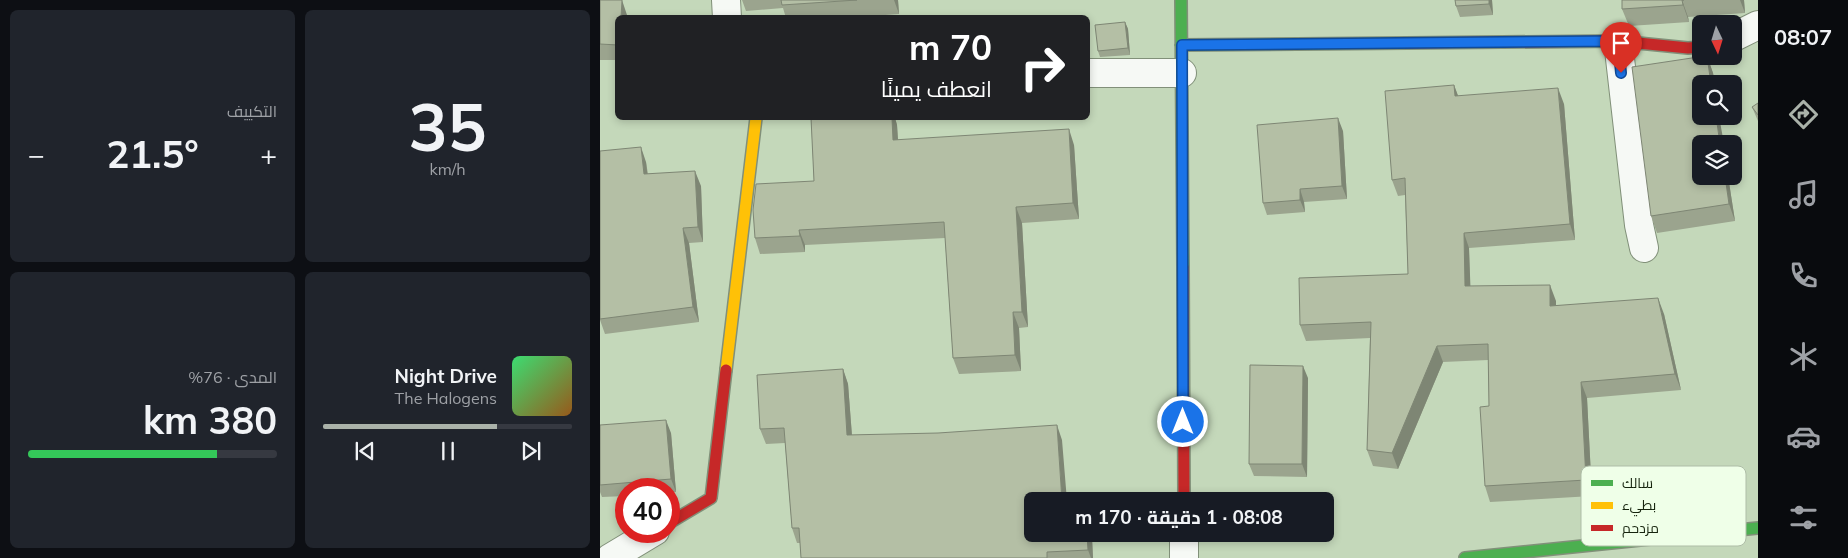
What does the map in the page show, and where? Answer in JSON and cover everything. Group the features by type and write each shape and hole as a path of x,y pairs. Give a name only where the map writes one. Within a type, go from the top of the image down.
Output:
{"street":[{"path":"726,0 727,15"},
{"path":"1181,0 1184,492"},
{"path":"1742,32 1758,25"},
{"path":"1182,45 1618,41 1692,47"},
{"path":"1618,41 1638,225 1644,248"},
{"path":"1090,73 1182,73"},
{"path":"680,516 711,498 756,120"},
{"path":"1184,542 1184,558"},
{"path":"610,558 635,543"},
{"path":"1465,558 1582,546"}],"building":[{"path":"600,0 622,0 621,15 615,15 615,45 600,44"},
{"path":"781,0 857,0 782,5"},
{"path":"1455,0 1489,0 1489,4 1456,6"},
{"path":"1622,0 1682,0 1683,5 1622,9"},
{"path":"1125,22 1128,48 1098,51 1095,25"},
{"path":"1692,58 1692,65 1708,65 1710,75 1692,75 1692,125 1717,125 1719,135 1692,135 1692,185 1726,185 1729,204 1651,216 1632,67"},
{"path":"1454,85 1455,96 1558,88 1570,224 1464,233 1465,286 1550,285 1550,306 1658,298 1675,374 1581,382 1585,466 1581,466 1581,480 1485,486 1480,407 1489,406 1488,344 1437,346 1392,453 1367,450 1371,322 1300,325 1299,278 1408,274 1405,178 1392,180 1385,91"},
{"path":"1758,103 1758,115 1752,107"},
{"path":"1338,118 1342,186 1300,189 1300,200 1263,203 1257,125"},
{"path":"811,120 892,120 893,140 1069,129 1073,203 1016,207 1022,312 1013,312 1015,355 953,358 944,222 799,230 800,236 755,238 753,210 756,184 814,181"},
{"path":"641,147 644,174 695,171 698,227 683,228 693,307 600,319 600,151"},
{"path":"1250,365 1303,366 1302,464 1249,464"},
{"path":"843,369 847,435 938,433 1057,425 1061,492 1024,492 1024,542 1088,542 1088,550 1047,552 1047,558 801,558 799,528 792,528 784,428 760,429 757,375"},
{"path":"666,420 671,478 615,478 615,484 600,485 600,425"}],"traffic: fast":[{"path":"1181,0 1183,267"},
{"path":"1181,45 1407,43"},
{"path":"1746,529 1758,528"},
{"path":"1465,558 1582,546"}],"traffic: slow":[{"path":"726,370 756,120"}],"traffic: jam":[{"path":"1407,43 1618,41 1692,48"},
{"path":"1183,267 1184,492"},
{"path":"680,516 711,498 726,370"}],"route":[{"path":"1183,422 1182,45 1618,41 1621,73"}]}
